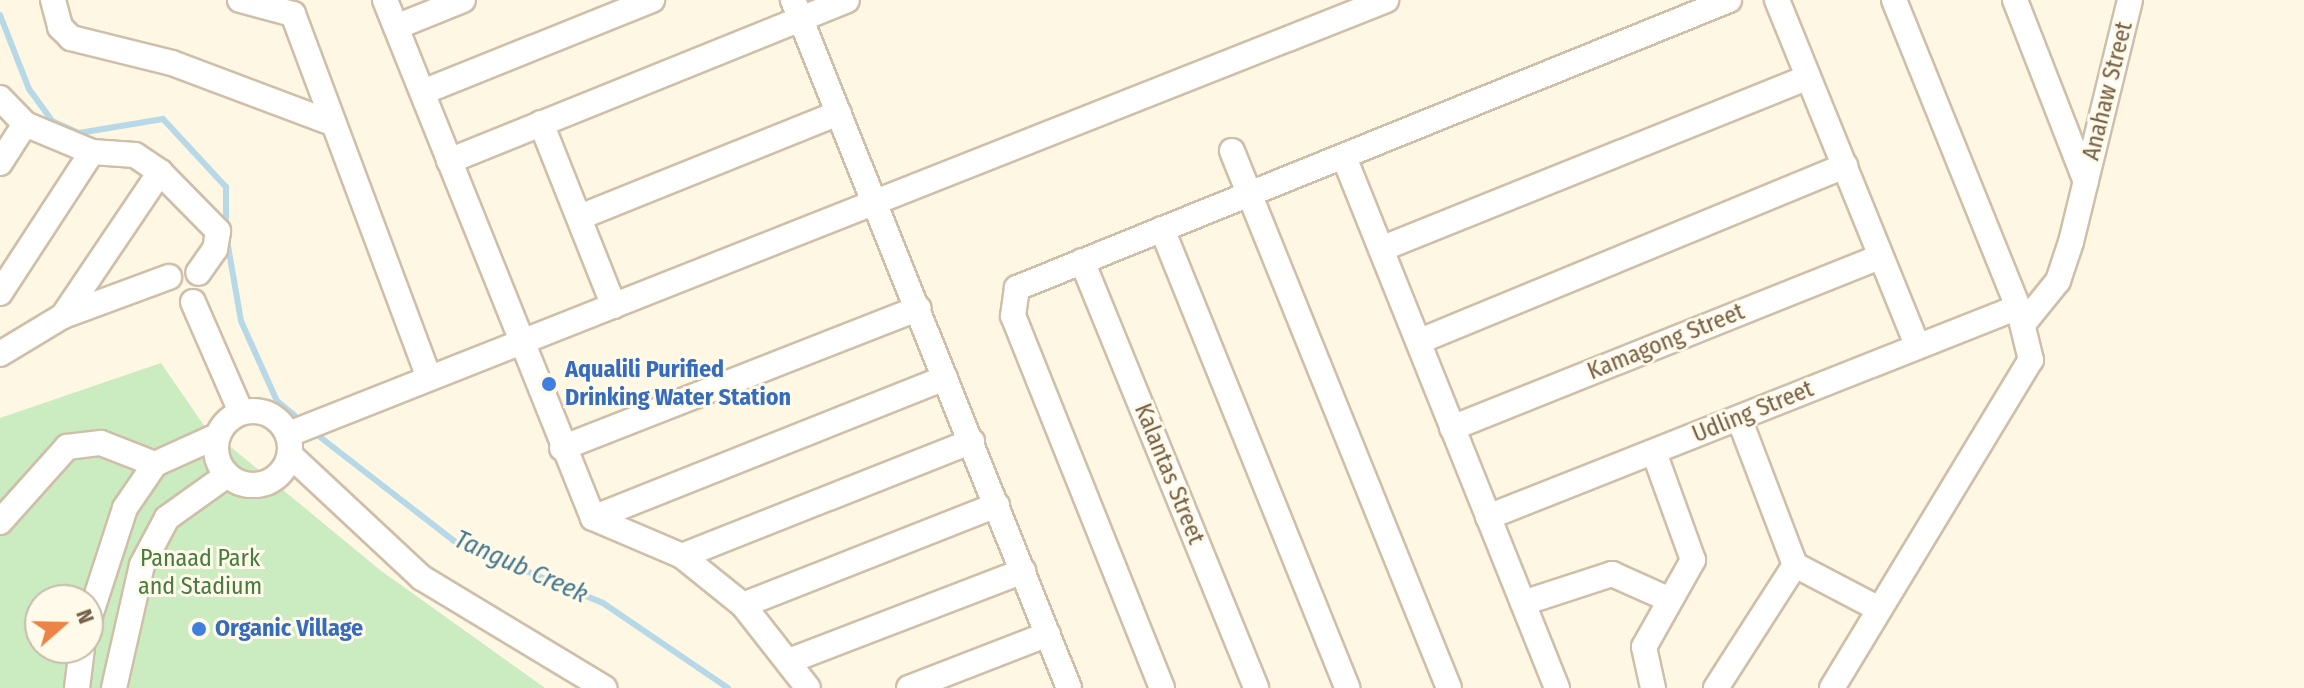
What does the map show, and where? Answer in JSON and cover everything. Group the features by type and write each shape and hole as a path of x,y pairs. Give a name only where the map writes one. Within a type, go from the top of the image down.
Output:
{"street":[{"path":"53,0 60,27 71,38 172,63 334,124"},
{"path":"240,0 291,7 428,376"},
{"path":"385,0 519,344 593,518 682,556 743,605 808,688"},
{"path":"396,27 463,0"},
{"path":"423,92 652,0"},
{"path":"449,161 797,9 847,0"},
{"path":"289,444 428,376 519,344 1386,0"},
{"path":"1162,688 1013,316 1017,288 1729,0"},
{"path":"1777,0 1917,345"},
{"path":"1832,688 2031,360 2021,315 1894,0"},
{"path":"2015,0 2086,182"},
{"name":"Anahaw Street","path":"2021,315 2058,281 2086,182 2130,0"},
{"path":"797,9 1069,688"},
{"path":"1381,249 1808,77"},
{"path":"0,98 25,124 92,152 135,155 160,172 218,231 215,249 198,273"},
{"path":"580,217 839,113"},
{"path":"541,123 614,306"},
{"path":"0,163 25,124"},
{"path":"1232,151 1252,194 1449,688"},
{"path":"0,293 92,152"},
{"path":"1344,157 1557,688"},
{"path":"1420,341 1845,166"},
{"path":"63,316 160,172"},
{"path":"1162,229 1347,688"},
{"name":"Kamagong Street","path":"1452,428 1880,257"},
{"name":"Kalantas Street","path":"1082,261 1256,688"},
{"path":"0,354 63,316 169,277 178,269 198,273"},
{"path":"193,302 203,283 198,273"},
{"path":"169,277 170,294 179,303 193,302"},
{"path":"193,302 241,412"},
{"path":"562,448 919,308"},
{"name":"Udling Street","path":"1488,517 1917,345 2021,315"},
{"path":"593,518 945,378"},
{"path":"100,584 125,508 155,464 217,436 241,412"},
{"path":"241,412 276,419 289,444 422,578 604,688"},
{"path":"1739,418 1795,565 1879,609"},
{"path":"217,436 216,456 227,475 240,483 265,483 283,470 289,444"},
{"path":"682,556 972,441"},
{"path":"0,522 76,444 101,443 155,464"},
{"path":"1653,688 1644,647 1668,599 1693,560 1654,452"},
{"path":"114,688 142,565 167,518 227,475"},
{"path":"743,605 997,505"},
{"path":"1716,688 1795,565"},
{"path":"789,661 1023,571"},
{"path":"1523,603 1612,574 1668,599"},
{"path":"909,688 1048,634"},
{"path":"77,688 80,664"}],"green space":[{"name":"Panaad Park and Stadium","path":"161,363 203,424 380,570 545,688 0,688 0,418"}],"waterway":[{"name":"Tangub Creek","path":"0,15 29,89 52,121 79,133 163,119 226,187 226,228"},
{"name":"Tangub Creek","path":"227,240 241,321 277,401 294,415"},
{"name":"Tangub Creek","path":"320,437 454,541 603,603 728,688"}],"place":[{"name":"Aqualili Purified Drinking Water Station","path":"549,384"},
{"name":"Organic Village","path":"199,629"}]}
